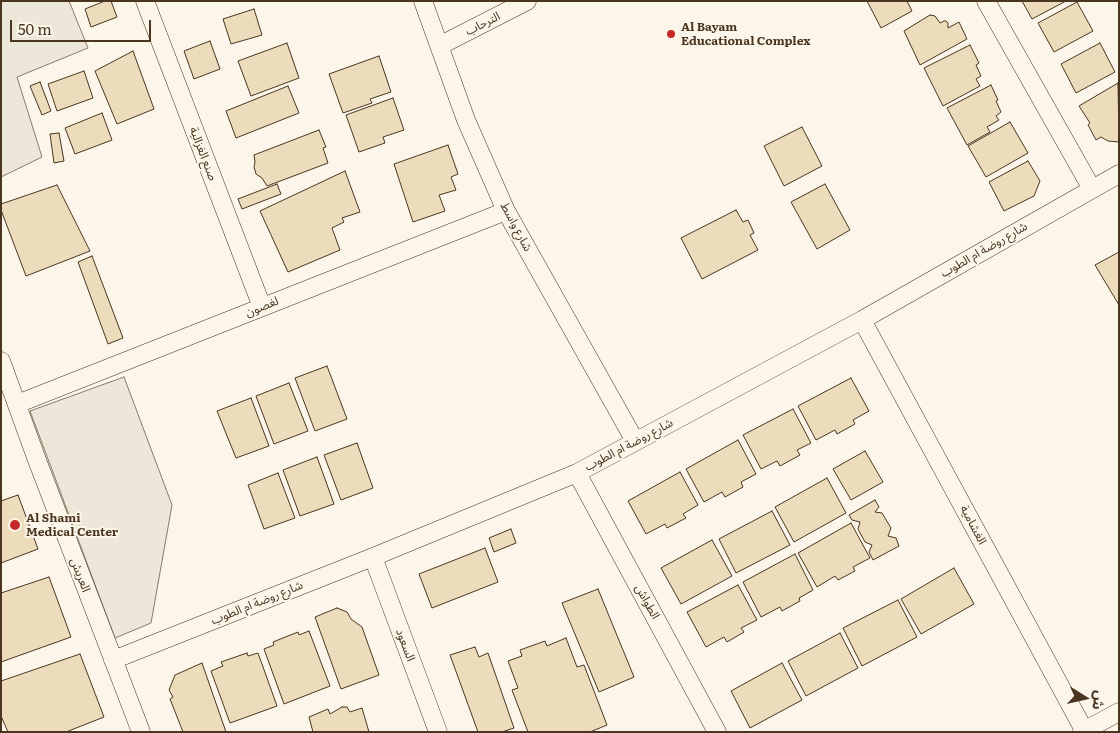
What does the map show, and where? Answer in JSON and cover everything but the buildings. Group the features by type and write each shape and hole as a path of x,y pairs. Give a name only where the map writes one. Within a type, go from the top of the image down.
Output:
{"street":[{"name":"صنع الغزالية","path":"145,1 262,308"},
{"name":"شارع واسط","path":"423,1 466,120 506,211 635,441"},
{"name":"الترحاب","path":"438,46 527,1"},
{"path":"986,1 1092,189"},
{"name":"شارع روضة ام الطوب","path":"113,660 373,557 576,473 862,320 1119,174"},
{"name":"لغصون","path":"17,404 506,211"},
{"name":"الغشامية","path":"862,320 1083,731"},
{"name":"العريش","path":"1,360 141,732"},
{"name":"الطواش","path":"576,473 717,732"},
{"name":"السعود","path":"373,557 438,732"},
{"path":"1083,731 1119,712"}],"shaded area":[{"path":"1,1 69,1 88,48 17,77 42,157 1,177"},
{"path":"124,377 172,505 151,623 115,638 30,411"}],"place":[{"name":"Al Bayam Educational Complex","path":"671,34"},
{"name":"Al Shami Medical Center","path":"15,525"}]}
